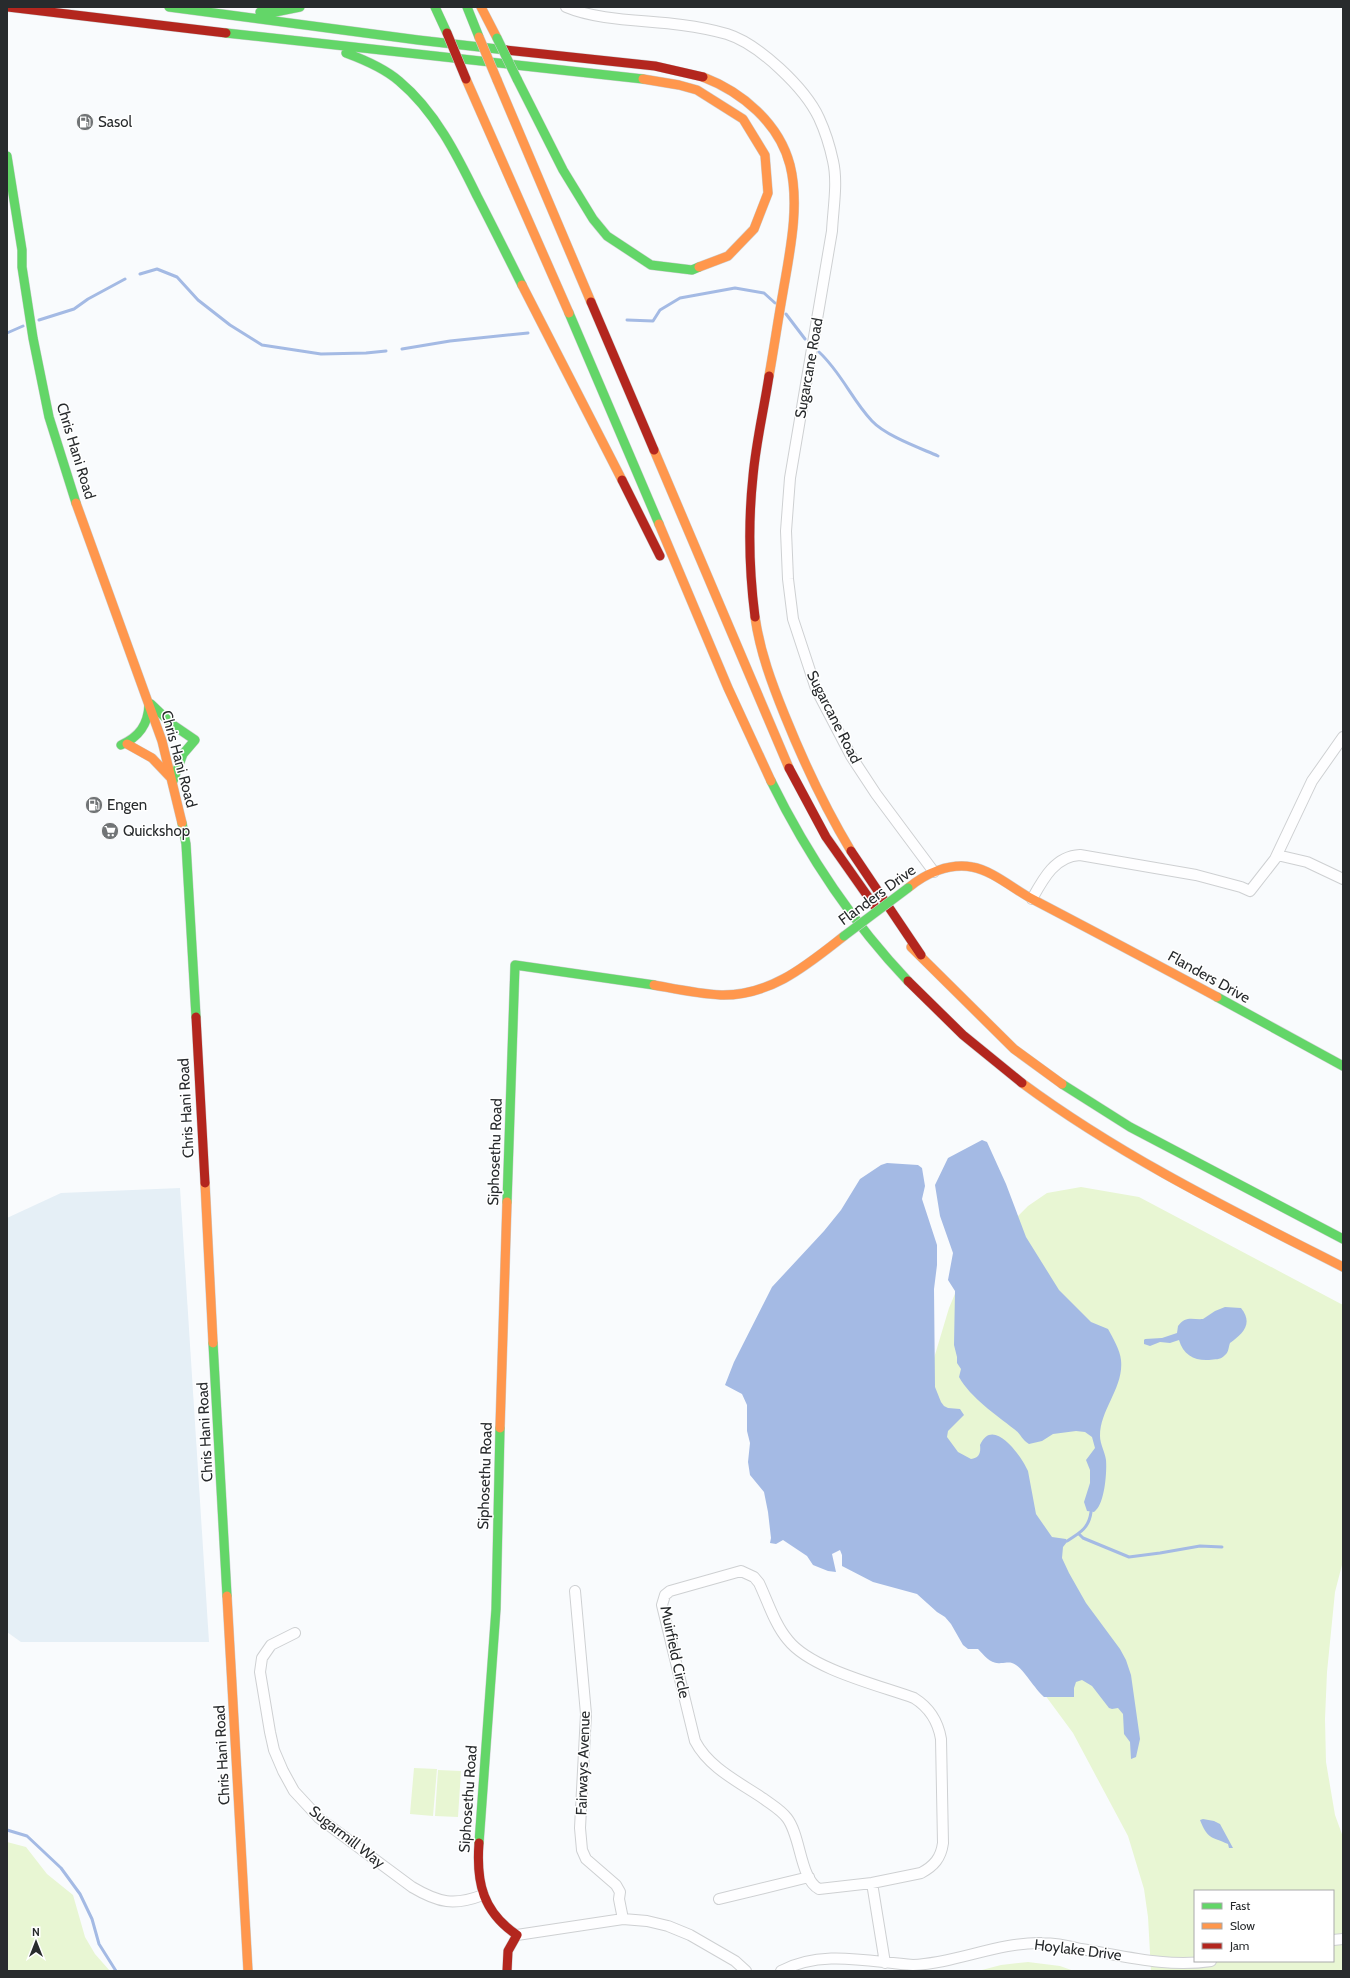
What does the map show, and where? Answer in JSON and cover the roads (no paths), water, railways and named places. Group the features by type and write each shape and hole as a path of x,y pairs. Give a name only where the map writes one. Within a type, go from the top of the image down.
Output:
{"main road":[{"path":"8,7 226,33 647,79 697,90 733,110 750,128 762,146 768,166 769,187 764,211 755,229 744,243 732,254 716,263 700,268 676,270 658,267 640,260 622,249 606,235 577,193 559,162 517,79 497,38 481,7"},
{"path":"166,7 275,12 300,7"},
{"path":"169,7 327,29 655,66 688,72 714,81 734,90 754,106 775,131 788,156 792,179 793,212 789,259 754,466 750,506 748,552 756,626 764,658 778,700 814,784 862,868 921,954 979,1016 1014,1049 1067,1088 1130,1127 1343,1239"},
{"path":"435,7 580,334 713,655 759,759 790,819 813,858 855,920 927,1002 965,1038 999,1066 1059,1111 1181,1183 1343,1267"},
{"path":"467,7 787,765 826,837 852,876 886,921 906,943 921,954"},
{"path":"7,16 34,10"},
{"path":"226,33 342,52 362,58 396,77 419,99 436,122 458,158 663,561"},
{"name":"Chris Hani Road","path":"7,156 22,250 22,267 35,345 53,430 75,501 148,701 173,781 186,844 248,1971"},
{"name":"Chris Hani Road","path":"7,207 15,251 22,267"},
{"path":"670,575 713,655"},
{"path":"148,701 165,719 195,740 183,754 173,781 152,758 124,744 137,736 144,726 149,714 148,701"},
{"name":"Flanders Drive","path":"515,964 720,995 739,996 772,987 789,978 908,888 934,872 946,867 973,867 988,873 1032,899 1119,944 1343,1066"},
{"name":"Siphosethu Road","path":"515,964 495,1587 496,1609 478,1853 479,1878 483,1895 490,1911 502,1926 517,1935"},
{"path":"507,1971 508,1951 517,1935"}],"street":[{"name":"Sugarcane Road","path":"566,7 608,17 683,25 728,34 755,48 781,69 801,92 818,117 833,163 834,191 832,231 790,478 786,531 788,579 793,619 816,689 851,756 876,794 934,872"},
{"path":"1032,899 1044,878 1062,859 1070,855 1080,855 1196,875 1241,887 1250,891 1277,855 1312,781 1343,737"},
{"path":"1277,855 1307,862 1343,879"},
{"name":"Muirfield Circle","path":"734,1572 746,1572 759,1584 783,1634 800,1652 822,1665 914,1698 929,1710 939,1728 941,1739 943,1843 940,1857 929,1869 921,1873 872,1883 819,1889 813,1886 808,1877 789,1820 778,1809 711,1763 695,1741 662,1605 665,1595 670,1591 734,1572"},
{"name":"Fairways Avenue","path":"575,1591 586,1714 580,1828 582,1850 586,1859 616,1885 620,1892 619,1899 623,1919"},
{"name":"Sugarmill Way","path":"295,1633 270,1645 262,1658 260,1672 274,1750 294,1791 319,1818 412,1887 427,1896 443,1902 454,1903 467,1901 483,1895"},
{"path":"719,1899 808,1877"},
{"path":"872,1883 885,1963"},
{"path":"517,1935 623,1919 661,1924 683,1932 730,1958 746,1971"},
{"name":"Hoylake Drive","path":"781,1971 836,1958 926,1965 1002,1947 1043,1943 1162,1962 1198,1962"}],"water":[{"path":"982,1140 987,1142 1006,1184 1026,1237 1059,1290 1091,1322 1108,1329 1119,1352 1121,1370 1119,1380 1101,1426 1100,1439 1106,1460 1106,1472 1101,1502 1094,1512 1087,1511 1084,1502 1090,1483 1090,1470 1086,1460 1095,1448 1092,1437 1085,1432 1076,1431 1053,1434 1042,1441 1029,1444 1016,1431 977,1399 959,1377 961,1369 957,1363 954,1345 955,1291 948,1280 953,1253 940,1216 935,1185 948,1158"},
{"path":"887,1163 918,1165 922,1168 925,1186 922,1199 937,1245 937,1265 934,1289 935,1387 944,1406 948,1408 960,1409 964,1415 948,1431 947,1437 958,1452 971,1459 976,1458 979,1455 980,1445 986,1437 992,1434 999,1436 1014,1449 1025,1465 1028,1471 1036,1514 1052,1537 1066,1539 1067,1542 1063,1547 1062,1558 1069,1573 1086,1603 1120,1649 1126,1660 1131,1675 1140,1739 1136,1757 1131,1759 1130,1742 1124,1734 1123,1714 1118,1708 1109,1708 1092,1686 1082,1680 1076,1682 1074,1697 1044,1697 1016,1665 994,1662 988,1659 978,1649 968,1649 963,1645 951,1624 945,1617 937,1612 917,1594 873,1582 842,1566 842,1555 840,1550 832,1554 836,1572 828,1571 813,1565 807,1556 783,1540 776,1544 770,1543 771,1538 768,1512 764,1492 750,1475 748,1462 750,1443 747,1431 747,1405 742,1394 725,1385 734,1362 772,1287 824,1231 841,1210 860,1179 881,1165"},
{"path":"1225,1307 1241,1308 1245,1314 1246,1324 1239,1336 1230,1343 1227,1353 1221,1358 1204,1360 1194,1358 1183,1350 1179,1340 1170,1343 1160,1342 1150,1346 1144,1344 1145,1339 1162,1338 1177,1333 1178,1326 1184,1320 1203,1319 1215,1311"},
{"path":"1203,1819 1220,1824 1233,1848 1229,1848 1228,1844 1208,1834 1200,1820"}],"waterway":[{"path":"140,274 157,269 177,277 198,300 230,325 262,345 321,354 386,351"},
{"path":"39,320 74,309 88,299 125,279"},
{"path":"627,320 653,321 660,310 680,298 735,288 764,293 775,303"},
{"path":"786,314 805,339"},
{"path":"7,333 23,326"},
{"path":"402,349 450,341 528,333"},
{"path":"819,352 834,368 858,404 872,421 886,432 938,456"},
{"path":"1067,1541 1083,1530 1090,1518 1091,1512"},
{"path":"1079,1534 1083,1538 1129,1557 1200,1546 1222,1547"},
{"path":"7,1830 27,1836 61,1868 80,1894 92,1919 99,1944 116,1971"}],"place":[{"name":"Sasol","path":"85,122"},
{"name":"Engen","path":"94,805"},
{"name":"Quickshop","path":"110,831"}]}
